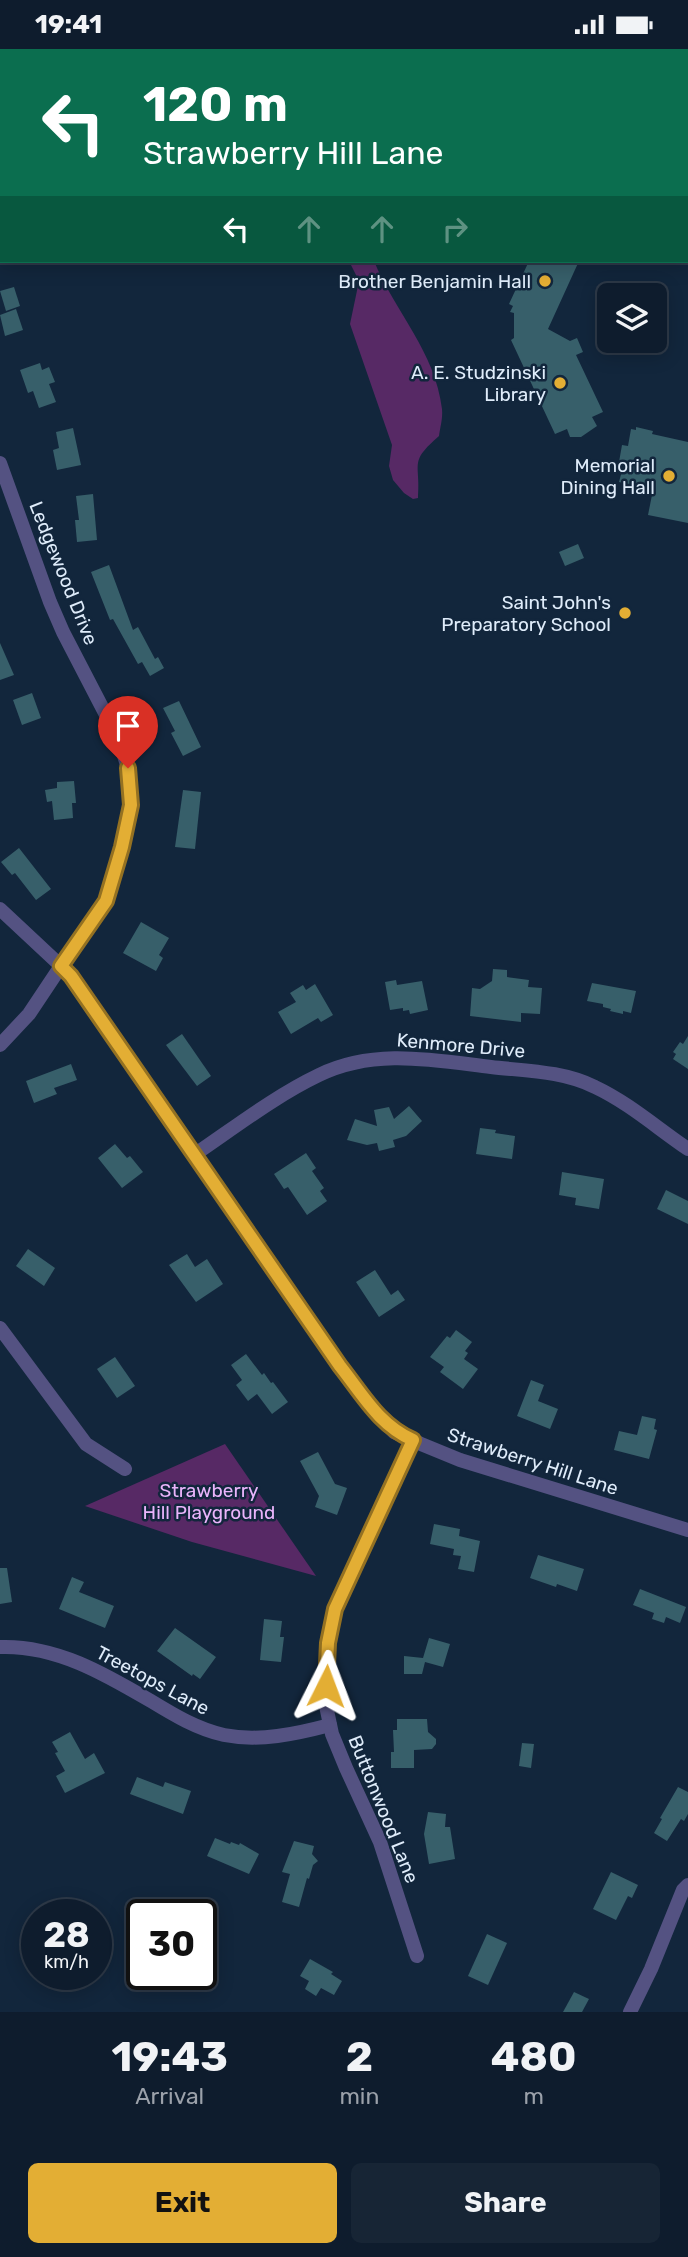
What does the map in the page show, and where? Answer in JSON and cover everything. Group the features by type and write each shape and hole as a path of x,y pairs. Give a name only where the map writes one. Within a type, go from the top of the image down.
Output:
{"street":[{"name":"Ledgewood Drive","path":"0,463 63,632 108,717 128,768 131,805 106,901 29,1014 0,1045"},
{"path":"0,909 61,966"},
{"name":"Strawberry Hill Lane","path":"61,966 71,976 287,1292 365,1399 394,1432 460,1460 688,1530"},
{"name":"Kenmore Drive","path":"194,1155 273,1102 320,1075 364,1060 396,1057 548,1072 593,1085 618,1099 688,1149"},
{"path":"0,1328 86,1444 125,1469"},
{"name":"Buttonwood Lane","path":"413,1440 335,1609 328,1643 326,1691 330,1725 346,1768 380,1842 417,1956"},
{"name":"Treetops Lane","path":"0,1647 45,1653 82,1663 195,1726 226,1735 285,1735 330,1725"},
{"path":"630,2012 651,1969 683,1890 688,1885"}],"green space":[{"path":"348,263 375,263 423,350 438,388 442,412 439,436 420,458 418,498 413,499 404,493 393,480 389,466 392,445 350,324 359,281"},
{"name":"Strawberry Hill Playground","path":"225,1444 316,1576 192,1542 85,1506"}],"building":[{"name":"A. E. Studzinski Library","path":"528,263 578,263 548,329 570,341 577,338 583,352 576,355 603,412 592,417 597,426 581,437 570,437 567,429 555,434 511,340 514,338 514,313 510,312 513,306 509,304"},
{"path":"14,287 20,306 6,311 0,291"},
{"path":"16,309 23,330 5,336 0,315"},
{"path":"40,363 42,370 49,367 55,382 49,384 56,402 39,408 33,391 28,393 20,370"},
{"name":"Memorial Dining Hall","path":"636,427 653,431 652,434 688,442 688,523 648,515 653,490 619,482 624,463 619,462 622,445 628,446 631,429 636,430"},
{"path":"73,428 81,465 57,470 53,450 59,448 56,432"},
{"path":"93,494 97,540 77,542 75,520 79,520 76,496"},
{"path":"578,544 584,558 565,566 559,552"},
{"path":"109,565 133,630 138,627 155,659 158,657 164,668 150,676 142,662 138,664 113,619 110,620 91,572"},
{"path":"0,643 14,675 0,680"},
{"path":"32,693 41,718 22,725 13,700"},
{"path":"179,701 201,747 183,756 171,733 175,731 163,708"},
{"path":"74,781 76,803 72,803 73,818 54,820 52,801 47,802 45,790 57,788 57,782"},
{"path":"183,790 201,792 195,849 175,847"},
{"path":"19,848 51,889 36,900 15,873 12,875 1,862"},
{"path":"141,922 169,938 159,955 163,958 156,971 123,953"},
{"path":"493,969 507,970 507,977 529,980 528,987 542,988 540,1014 521,1013 521,1022 470,1016 472,988 480,989 492,981"},
{"path":"396,980 397,985 422,981 428,1010 410,1014 409,1010 403,1011 403,1008 390,1010 385,982"},
{"path":"592,983 636,991 631,1013 610,1011 611,1009 603,1007 603,1004 587,1001"},
{"path":"315,984 333,1015 321,1022 318,1018 291,1034 278,1012 296,1002 290,993 303,985 306,990"},
{"path":"182,1034 211,1076 197,1086 166,1045"},
{"path":"688,1036 688,1069 673,1059 676,1054 673,1052"},
{"path":"71,1064 77,1080 54,1088 57,1094 34,1103 26,1081"},
{"path":"409,1106 422,1121 406,1136 393,1140 395,1147 379,1151 377,1143 367,1145 347,1140 355,1119 377,1126 374,1110 389,1107 394,1119"},
{"path":"480,1128 515,1136 512,1159 476,1154"},
{"path":"115,1144 127,1158 130,1156 143,1172 122,1188 98,1158"},
{"path":"306,1153 316,1168 312,1171 324,1188 320,1191 327,1201 307,1215 288,1187 284,1189 274,1174"},
{"path":"562,1172 604,1179 599,1209 575,1205 576,1198 559,1195"},
{"path":"666,1190 688,1201 688,1224 657,1209"},
{"path":"28,1249 55,1268 44,1286 16,1266"},
{"path":"187,1254 195,1267 207,1259 223,1284 196,1302 169,1265"},
{"path":"375,1270 391,1295 398,1290 405,1300 379,1317 356,1282"},
{"path":"456,1330 472,1342 465,1351 468,1353 464,1359 478,1369 463,1389 440,1372 444,1367 430,1357 447,1336 450,1338"},
{"path":"246,1354 288,1402 272,1414 257,1394 248,1401 236,1385 242,1380 231,1365"},
{"path":"115,1357 135,1386 117,1398 97,1369"},
{"path":"531,1380 544,1385 538,1401 558,1409 550,1429 517,1416"},
{"path":"642,1416 656,1419 654,1429 657,1430 649,1459 614,1450 619,1431 637,1435"},
{"path":"318,1452 335,1484 347,1488 337,1515 315,1507 319,1496 300,1461"},
{"path":"434,1524 460,1529 459,1536 480,1541 474,1572 458,1569 461,1556 453,1555 454,1549 430,1544"},
{"path":"538,1555 584,1569 577,1591 530,1578"},
{"path":"0,1568 7,1568 12,1602 0,1604"},
{"path":"72,1577 84,1582 79,1592 114,1606 105,1628 59,1609"},
{"path":"640,1589 686,1607 680,1623 666,1617 664,1623 652,1619 654,1613 633,1605"},
{"path":"264,1619 282,1621 280,1637 284,1637 281,1662 260,1660"},
{"path":"175,1628 216,1657 200,1679 157,1651"},
{"path":"429,1638 450,1644 443,1667 425,1662 422,1674 404,1674 404,1656 423,1658"},
{"path":"397,1719 427,1719 428,1732 436,1739 432,1749 414,1750 414,1768 391,1768 391,1752 394,1752 393,1730 397,1730"},
{"path":"70,1732 85,1759 94,1753 105,1773 65,1793 56,1776 65,1771 52,1742"},
{"path":"522,1743 534,1744 531,1768 519,1766"},
{"path":"137,1777 163,1787 165,1782 191,1791 183,1814 130,1794"},
{"path":"678,1787 688,1792 688,1814 684,1821 681,1819 667,1841 654,1833"},
{"path":"428,1812 446,1814 445,1827 450,1827 455,1859 429,1864 424,1834"},
{"path":"215,1838 230,1844 240,1843 259,1854 249,1874 207,1856"},
{"path":"294,1841 314,1846 312,1854 318,1861 313,1865 309,1879 307,1878 299,1907 282,1902 290,1874 282,1872"},
{"path":"611,1872 638,1885 632,1898 628,1896 616,1920 593,1909"},
{"path":"487,1934 507,1943 488,1985 468,1976"},
{"path":"310,1959 333,1972 331,1974 342,1981 334,1995 321,1988 316,1996 305,1989 309,1981 300,1976"},
{"path":"574,1992 589,1999 582,2012 563,2012"}],"place":[{"name":"Brother Benjamin Hall","path":"545,281"},
{"name":"A. E. Studzinski Library","path":"560,383"},
{"name":"Memorial Dining Hall","path":"669,476"},
{"name":"Saint John's Preparatory School","path":"625,613"}],"route":[{"path":"128,768 131,805 106,901 61,966 71,976 340,1366 373,1410 394,1432 413,1440 335,1609 328,1643 326,1686"}]}
